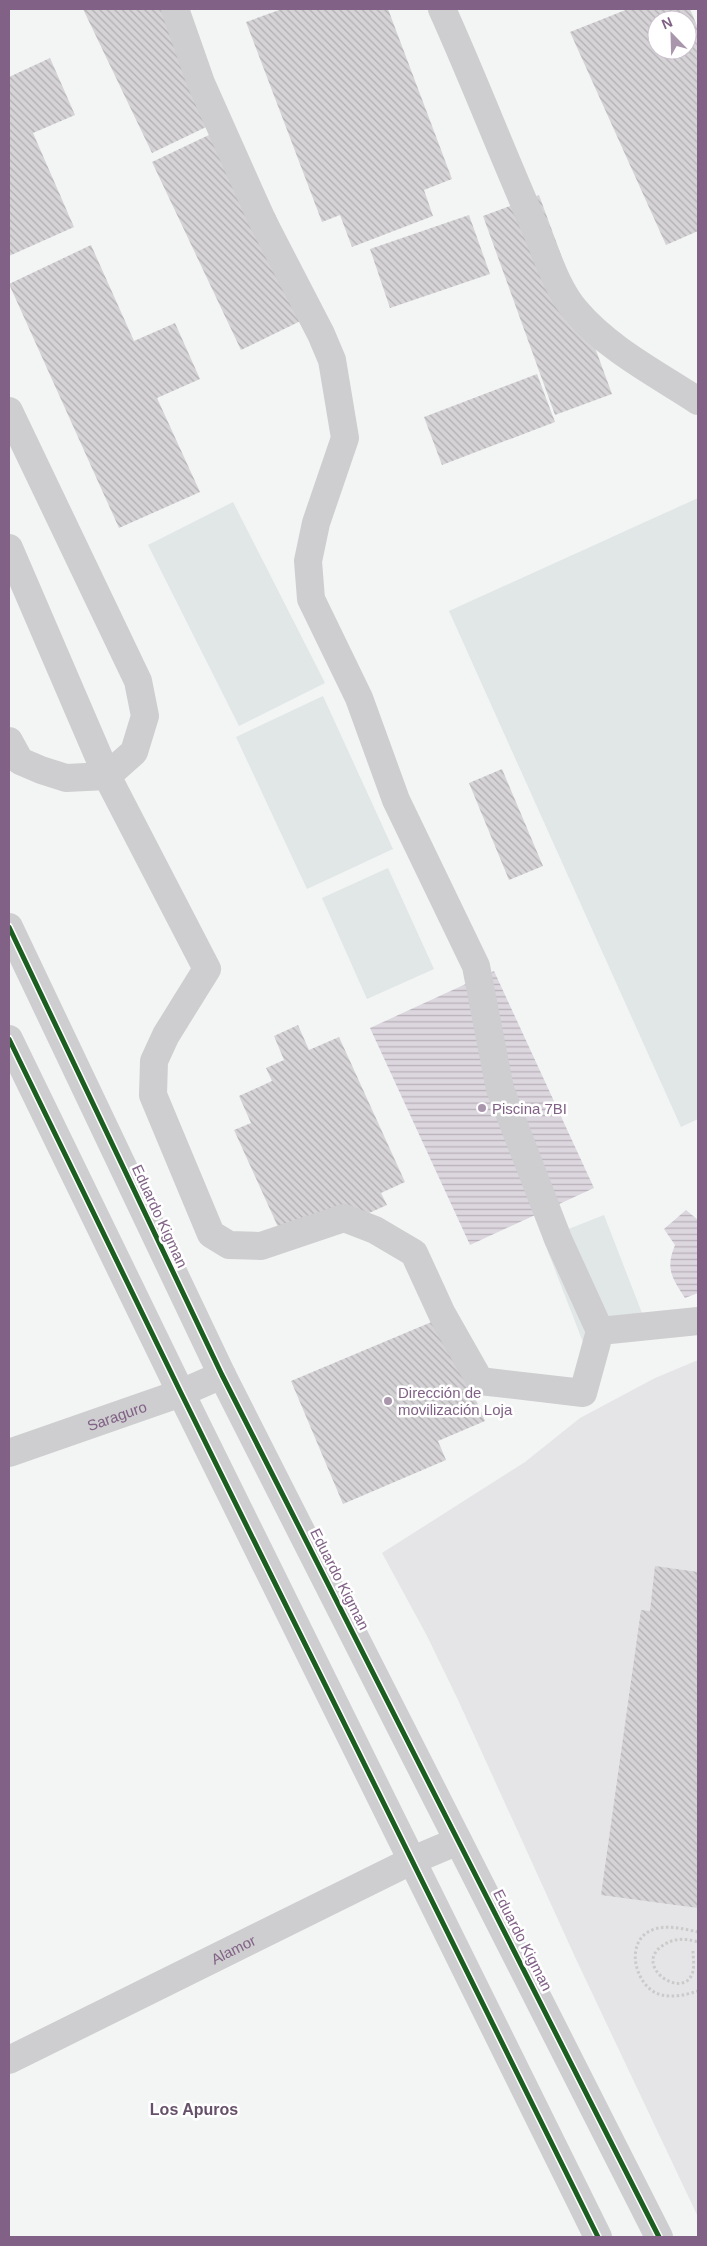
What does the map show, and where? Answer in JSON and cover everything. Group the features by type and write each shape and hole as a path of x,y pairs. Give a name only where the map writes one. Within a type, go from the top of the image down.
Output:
{"street":[{"path":"9,548 108,776 207,969 166,1035 154,1061 152,1095 212,1234 229,1245 261,1246 344,1218 375,1230 414,1253 442,1314 480,1382 583,1393 600,1331 558,1239 500,1089 476,966 396,800 359,698 311,599 308,561 316,523 345,438 332,360 321,334 262,220 201,84 175,9"},
{"path":"442,9 470,70 514,181 558,282 574,310 600,336 698,401"},
{"path":"9,411 138,681 145,716 134,752 108,776 66,778 41,770 20,761 9,741"},
{"name":"Eduardo Kigman","path":"9,927 222,1375 659,2237"},
{"path":"9,1039 181,1394 598,2237"},
{"path":"600,1331 698,1321"},
{"name":"Saraguro","path":"9,1453 181,1394 222,1375"},
{"name":"Alamor","path":"9,2060 413,1860 458,1841"}],"path":[{"path":"698,1932 670,1927 652,1930 642,1938 634,1958 636,1971 644,1983 657,1993 673,1996 698,1990"},
{"path":"693,1951 692,1974 689,1980 682,1983 674,1984 664,1980 653,1965 657,1949 667,1942 678,1939 698,1942"}],"shaded area":[{"path":"698,498 698,1119 681,1127 449,611"},
{"path":"233,502 325,683 239,726 148,545"},
{"path":"323,696 393,849 307,889 236,737"},
{"path":"388,868 434,969 367,999 322,898"},
{"name":"Piscina 7BI","path":"494,971 594,1188 470,1245 370,1028"},
{"path":"686,1210 698,1220 698,1293 685,1298 671,1273 672,1253 675,1245 664,1229"},
{"path":"604,1215 647,1326 586,1350 543,1239"},
{"path":"698,1360 698,2217 575,1957 458,1700 427,1636 382,1553 525,1462 580,1418 655,1378"}],"building":[{"path":"83,9 176,9 227,117 152,153"},
{"path":"282,9 388,9 452,179 424,190 433,216 352,247 340,215 322,222 246,22"},
{"path":"628,9 690,10 647,10 647,60 697,60 697,26 698,28 698,231 666,245 570,32"},
{"path":"50,58 75,115 33,133 74,227 9,256 9,77"},
{"path":"232,124 321,311 241,350 152,162"},
{"path":"539,195 612,394 555,415 483,216"},
{"path":"469,215 490,274 390,308 370,249"},
{"path":"91,245 134,341 175,323 200,379 157,398 200,492 119,528 9,284"},
{"path":"537,374 555,422 442,465 424,417"},
{"path":"502,769 543,866 509,880 469,783"},
{"path":"298,1025 309,1050 339,1037 405,1182 381,1193 387,1205 288,1249 234,1130 251,1123 239,1096 272,1081 266,1068 284,1060 274,1036"},
{"name":"Dirección de movilización Loja","path":"441,1318 485,1421 438,1441 446,1460 343,1504 291,1381"},
{"path":"655,1566 698,1572 698,1908 601,1895 641,1610 650,1611"}],"cycle path":[{"path":"9,927 222,1375 659,2237"},
{"path":"9,1039 181,1393 598,2237"}],"place":[{"name":"Piscina 7BI","path":"482,1108"},
{"name":"Dirección de movilización Loja","path":"388,1401"}],"district":[{"name":"Los Apuros","path":"194,2109"}]}
